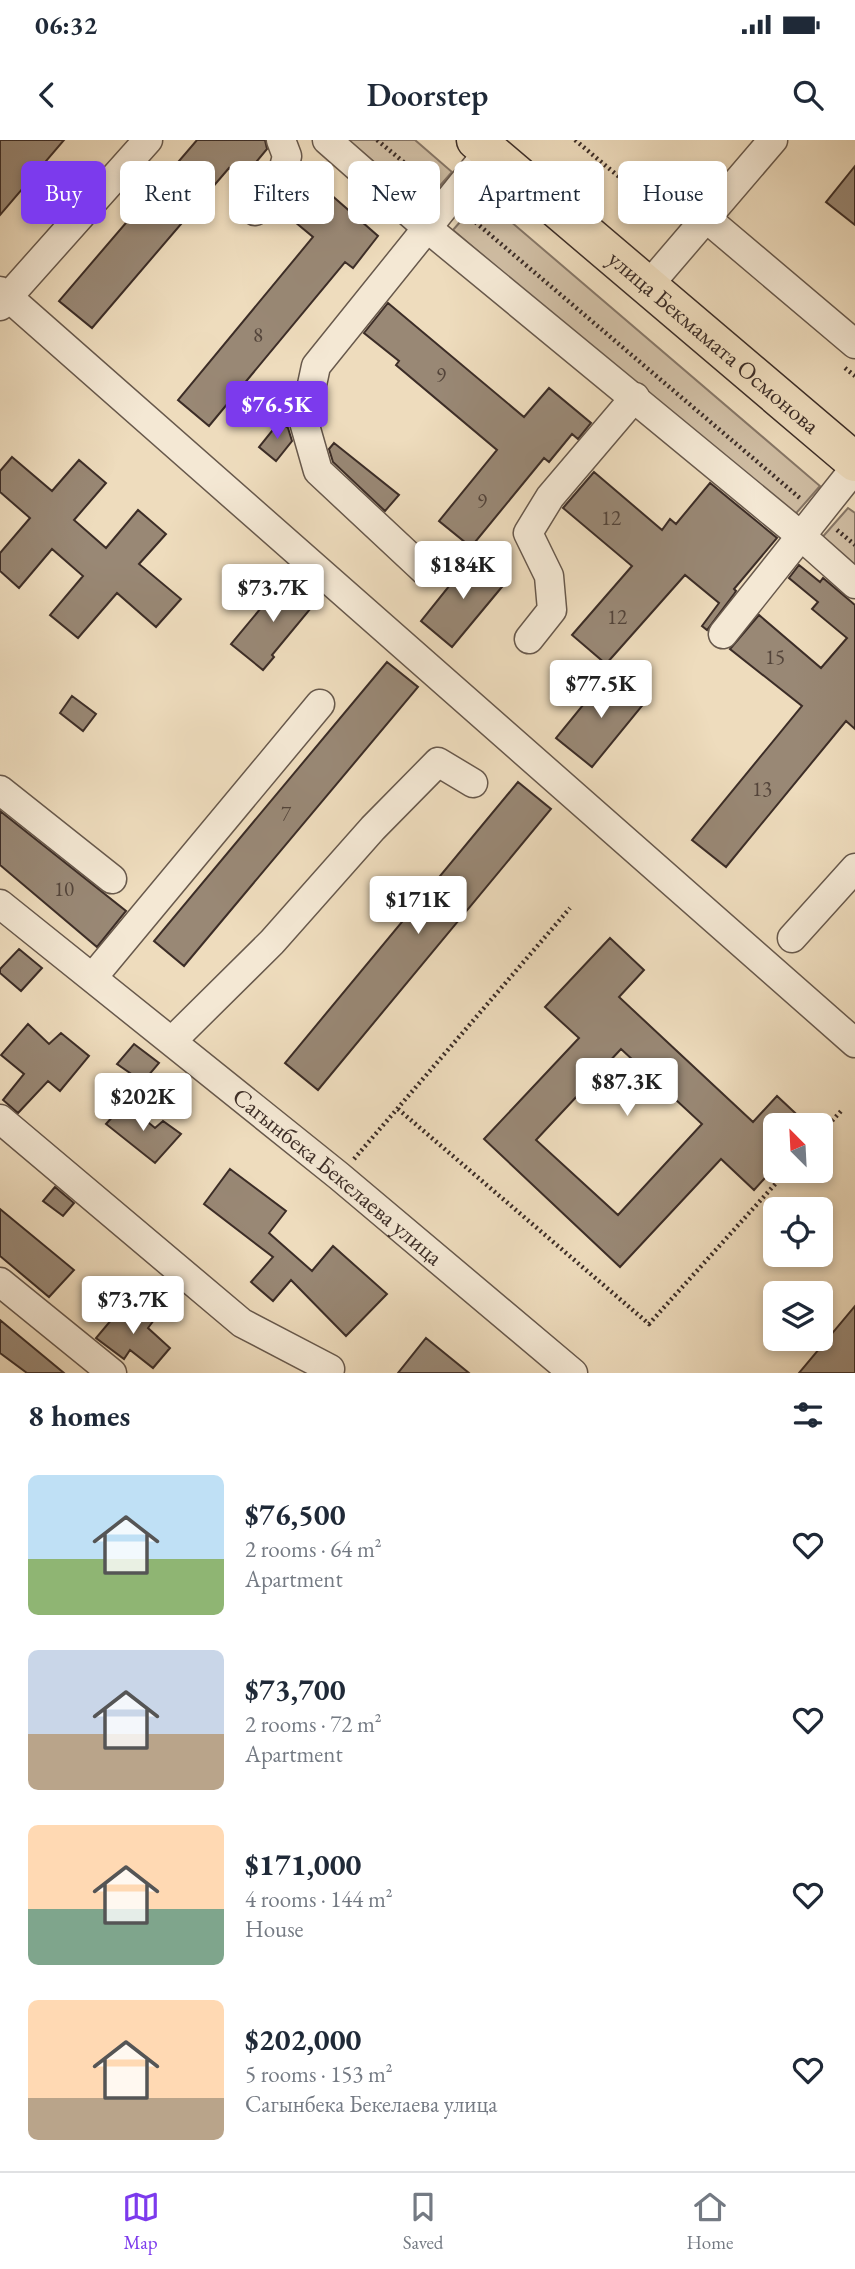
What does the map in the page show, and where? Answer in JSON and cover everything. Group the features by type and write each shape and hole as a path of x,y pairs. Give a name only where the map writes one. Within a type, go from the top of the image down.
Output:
{"highway":[{"name":"улица Бекмамата Осмонова","path":"483,145 855,462"}],"street":[{"path":"148,140 3,298 855,1043"},
{"path":"281,140 287,156 286,161"},
{"path":"327,140 426,227 635,397 810,525 855,583"},
{"path":"727,194 773,140"},
{"path":"425,571 318,471 304,422 316,366 449,200 483,145"},
{"path":"648,286 701,224"},
{"path":"713,224 855,344"},
{"path":"529,639 552,610 549,576 528,533 550,497 635,397"},
{"path":"723,634 855,468"},
{"path":"93,977 320,704"},
{"path":"173,1040 272,942 373,828 438,762 473,783"},
{"path":"0,790 112,879"},
{"path":"792,938 855,868"},
{"name":"Сагынбека Бекелаева улица","path":"0,904 173,1040 573,1373"},
{"path":"0,1119 242,1323 330,1369"},
{"path":"0,1282 112,1373"}],"path":[{"path":"377,140 449,200 810,525 855,545"},
{"path":"339,1176 570,908"},
{"path":"398,1109 649,1324 776,1183"},
{"path":"833,1120 841,1111"}],"shaded area":[{"path":"348,140 415,140 439,161 373,161"},
{"path":"440,162 452,172 440,186"},
{"path":"458,224 514,224 820,486 791,519 453,230"},
{"path":"848,508 855,513 855,571 819,541"}],"building":[{"path":"0,140 64,140 46,161 21,161 21,190 0,215"},
{"path":"197,140 265,140 267,149 257,161 229,161 229,168 215,184 215,161 179,161"},
{"path":"855,166 855,225 826,202"},
{"path":"334,197 348,210 348,224 364,224 378,236 353,268 345,262 209,426 178,400 313,237 297,224 334,224"},
{"path":"125,224 181,224 92,328 59,301"},
{"path":"388,303 524,417 549,388 591,423 578,439 572,434 549,462 544,458 471,547 439,521 497,450 396,365 399,361 364,333"},
{"path":"280,421 288,428 292,441 276,461 259,447"},
{"path":"334,443 399,495 385,511 333,462 329,449"},
{"path":"12,457 52,491 79,460 106,483 74,520 106,548 138,510 166,534 139,564 181,599 156,627 117,593 78,638 50,615 83,576 52,549 19,588 0,571 0,553 30,518 0,492 0,471"},
{"path":"594,472 662,530 670,519 676,524 710,483 777,538 734,589 736,591 707,630 702,626 719,603 685,575 606,664 572,635 632,566 563,508"},
{"path":"474,555 506,582 452,647 421,621"},
{"path":"799,565 820,582 823,578 855,605 855,729 846,721 726,867 692,840 802,706 730,649 759,615 821,668 847,638 812,609 818,602 789,578"},
{"path":"286,578 316,602 272,655 274,657 263,670 231,644"},
{"path":"387,662 418,687 184,966 154,941"},
{"path":"610,672 646,701 592,767 556,738"},
{"path":"72,696 96,714 83,731 60,713"},
{"path":"518,782 551,809 318,1090 285,1063"},
{"path":"0,811 126,911 97,947 0,865"},
{"path":"610,938 644,970 619,997 753,1122 777,1096 795,1113 763,1113 763,1180 754,1190 721,1159 620,1267 484,1139 579,1038 545,1007","holes":["621,1049 702,1124 618,1215 536,1140"]},
{"path":"19,949 42,968 21,991 0,973 0,969"},
{"path":"28,1024 49,1044 61,1033 89,1056 60,1091 48,1081 18,1113 3,1100 24,1074 1,1055"},
{"path":"134,1044 159,1063 143,1082 117,1064"},
{"path":"125,1103 155,1128 163,1121 181,1134 155,1163 106,1124"},
{"path":"230,1169 286,1211 269,1233 312,1271 333,1246 387,1294 346,1336 291,1280 273,1301 251,1282 273,1257 204,1204"},
{"path":"55,1187 74,1203 63,1216 43,1201"},
{"path":"0,1209 74,1270 49,1297 0,1256"},
{"path":"128,1300 154,1320 148,1328 170,1348 153,1368 130,1350 124,1359 96,1338"},
{"path":"855,1306 855,1373 799,1373 817,1351 833,1351 833,1332"},
{"path":"0,1320 64,1373 27,1373 0,1353"},
{"path":"426,1338 469,1373 398,1373"}]}
